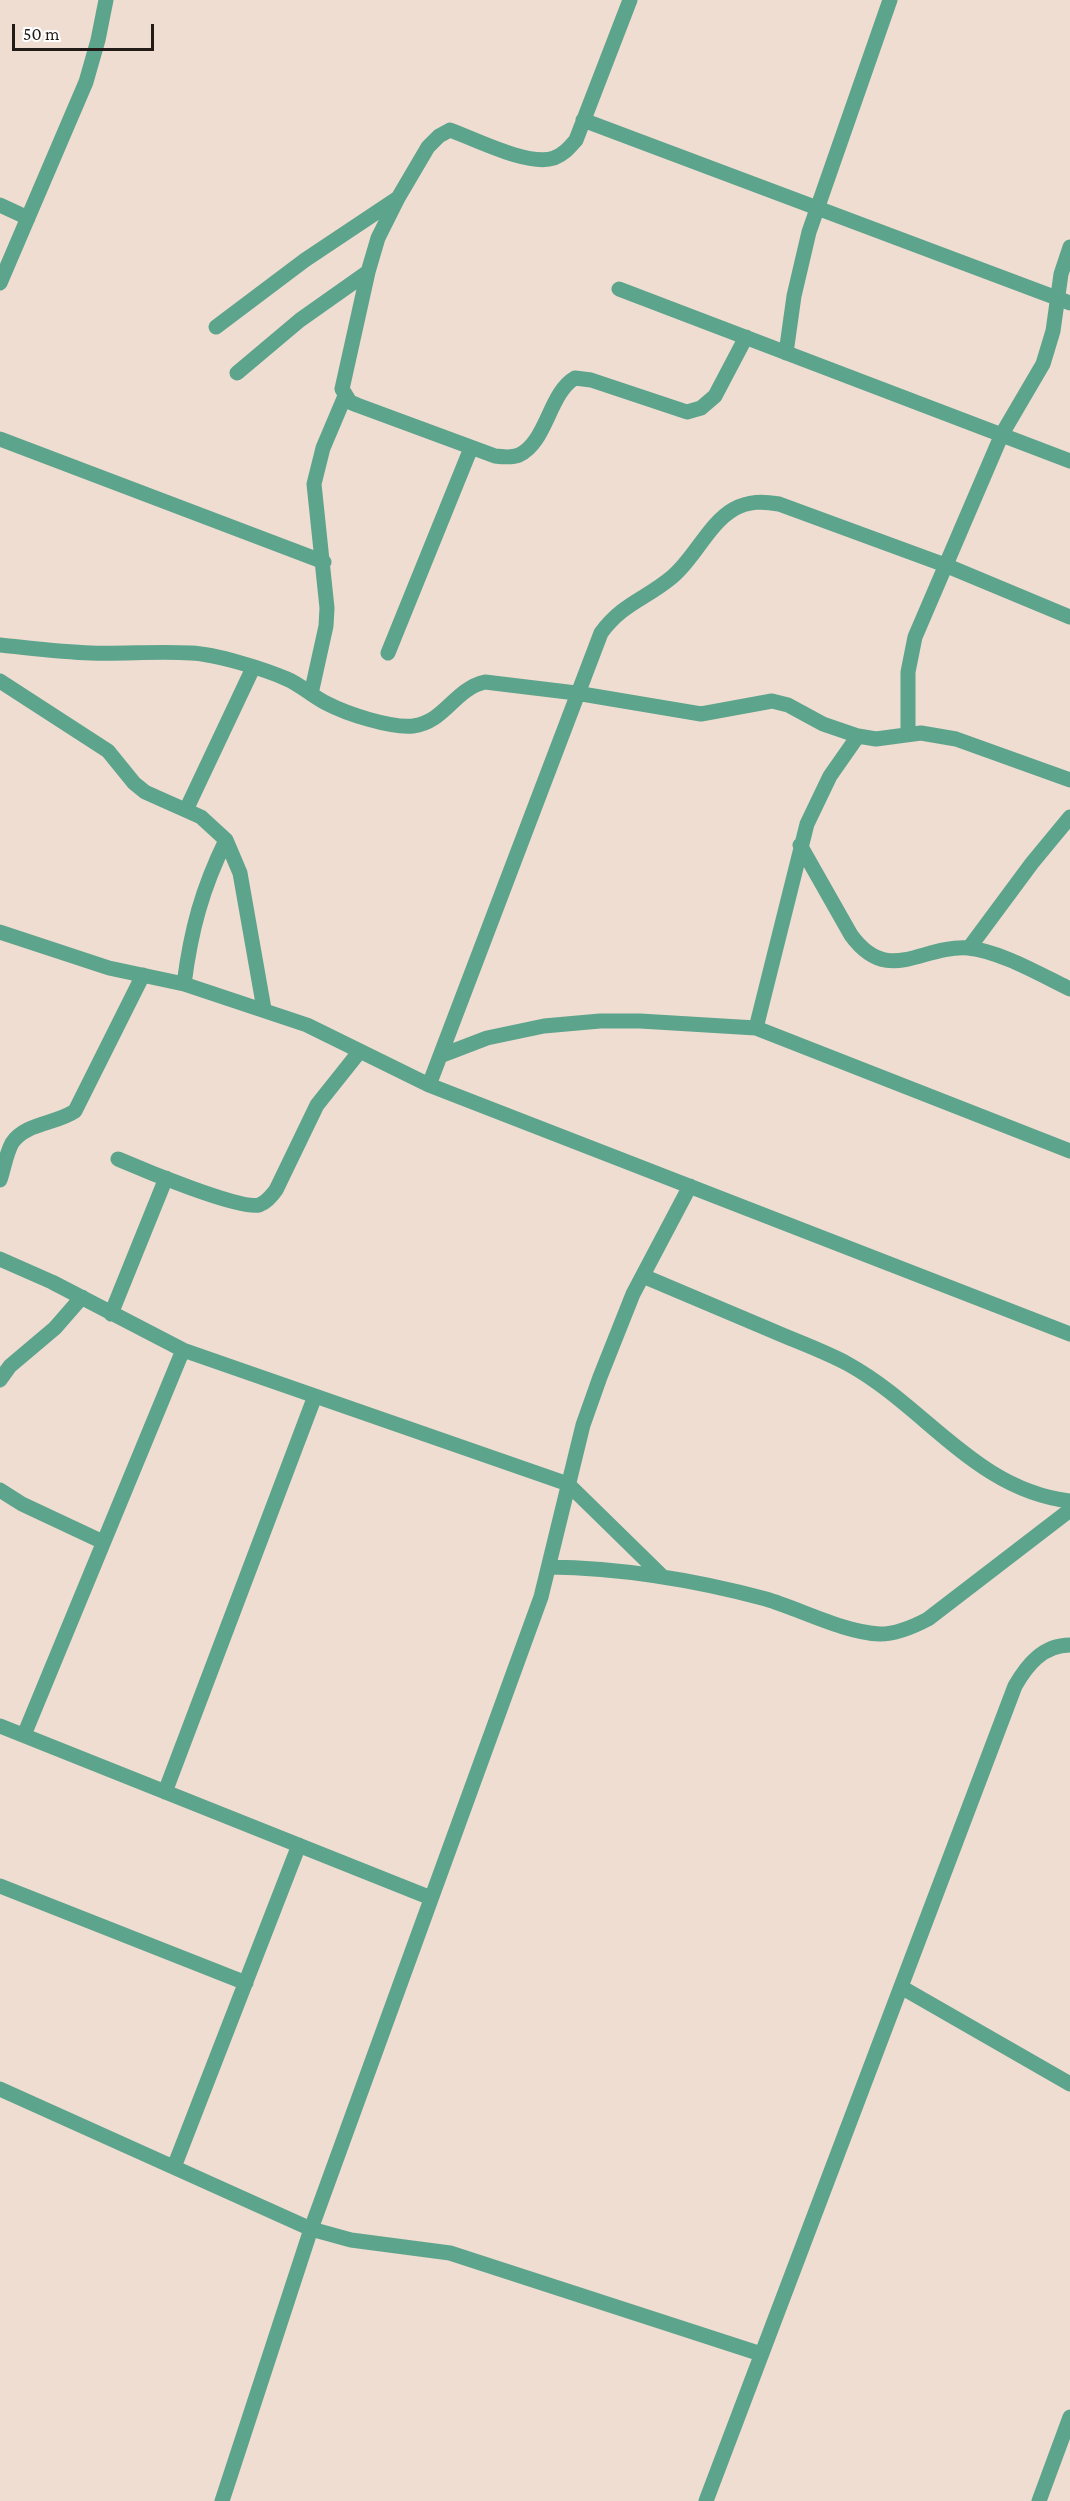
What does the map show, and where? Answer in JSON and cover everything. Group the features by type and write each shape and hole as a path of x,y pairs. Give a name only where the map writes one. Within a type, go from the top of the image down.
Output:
{"street":[{"path":"0,283 86,82 99,40 106,0"},
{"path":"630,0 576,140 566,152 541,160 526,158 450,130 439,136 428,147 378,238 342,381 342,389 345,396 357,405 471,448 495,456 521,454 540,432 563,389 575,378 591,380 687,412 701,408 715,396 746,337"},
{"path":"786,353 800,264 890,0"},
{"path":"583,120 1064,301"},
{"path":"216,327 305,260 398,198"},
{"path":"0,204 28,218"},
{"path":"908,734 910,657 915,637 1002,434 1043,364 1064,301 1061,274 1070,247"},
{"path":"237,373 300,320 368,272"},
{"path":"619,289 1070,461"},
{"path":"311,694 326,626 324,562 314,503 314,483 322,448 345,396"},
{"path":"0,439 324,562"},
{"path":"388,653 471,448"},
{"path":"429,1085 576,693 601,633 611,618 626,606 674,576 716,526 732,511 746,504 762,501 779,504 945,565 1070,616"},
{"path":"0,645 90,653 193,652 286,679 325,703 358,716 397,725 413,726 429,721 442,712 463,691 485,682 576,693 701,714 772,701 788,705 823,724 858,736 876,739 908,734 939,735 1070,780"},
{"path":"186,810 253,668"},
{"path":"0,681 108,751 134,783 145,792 201,817 226,840 240,873 264,1009"},
{"path":"756,1028 807,824 830,776 858,736"},
{"path":"969,948 1026,871 1070,817"},
{"path":"184,984 197,909 226,840"},
{"path":"800,845 851,935 871,956 882,960 896,960 955,948 969,948 993,954 1070,989"},
{"path":"0,932 109,968 184,984 307,1025 429,1085 1070,1334"},
{"path":"0,1180 13,1141 33,1127 64,1118 75,1111 142,975"},
{"path":"440,1056 487,1038 555,1025 600,1021 756,1028 1070,1151"},
{"path":"118,1159 166,1178 246,1205 257,1206 267,1201 276,1190 317,1105 360,1051"},
{"path":"111,1314 166,1178"},
{"path":"222,2501 311,2229 529,1631 549,1567 583,1425 600,1377 633,1294 690,1185"},
{"path":"0,1259 183,1350 568,1484 663,1577"},
{"path":"643,1276 847,1363 893,1394 986,1471 1016,1487 1070,1501"},
{"path":"0,1380 10,1366 55,1328 82,1298"},
{"path":"24,1736 183,1350"},
{"path":"165,1792 315,1396"},
{"path":"0,1490 22,1504 103,1542"},
{"path":"549,1567 611,1569 711,1585 769,1600 857,1630 880,1634 908,1630 950,1604 1070,1510"},
{"path":"706,2501 1015,1686 1025,1668 1038,1656 1053,1647 1069,1642"},
{"path":"0,1726 431,1898"},
{"path":"174,2167 300,1845"},
{"path":"0,1886 246,1983"},
{"path":"901,1987 1070,2084"},
{"path":"0,2089 311,2229 359,2241 450,2253 761,2354"},
{"path":"1039,2501 1068,2426"}]}
